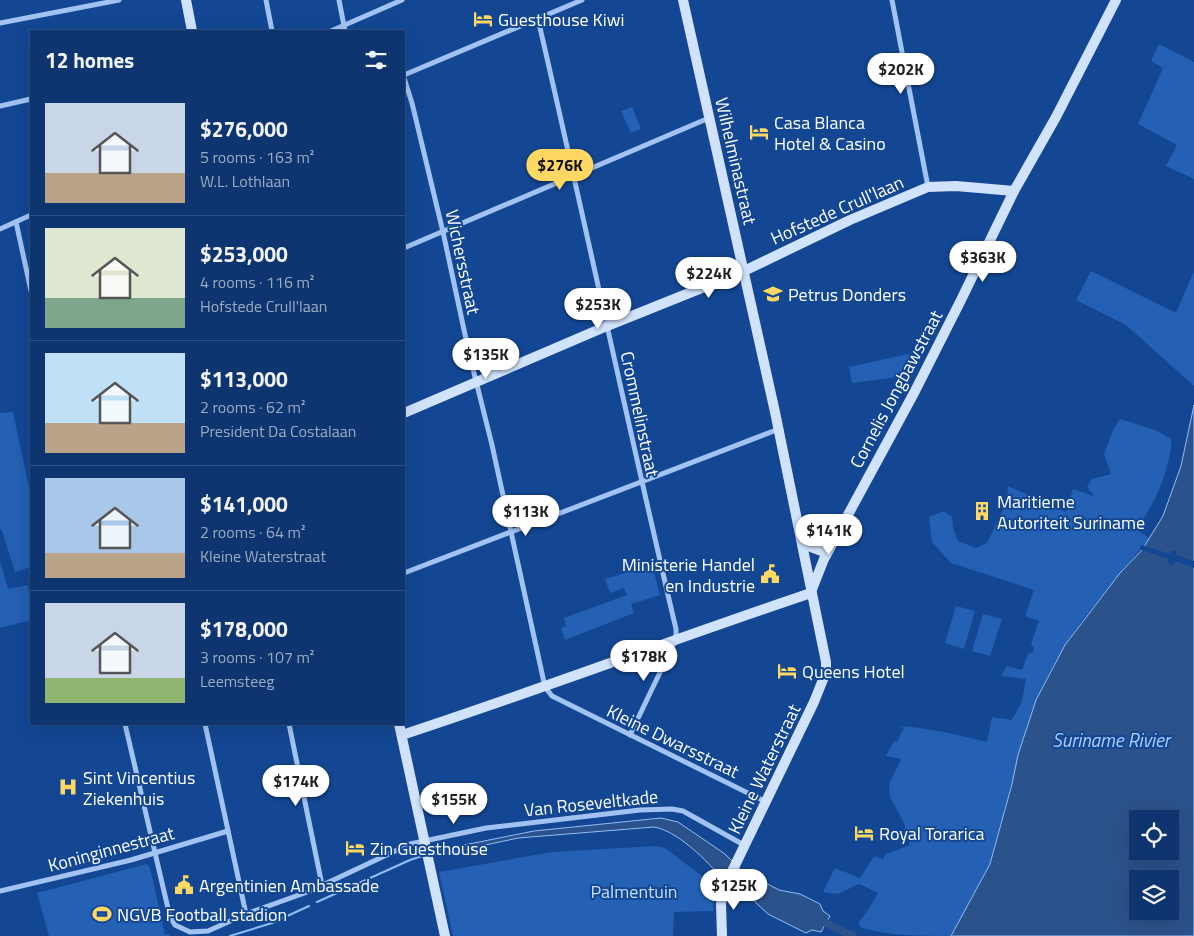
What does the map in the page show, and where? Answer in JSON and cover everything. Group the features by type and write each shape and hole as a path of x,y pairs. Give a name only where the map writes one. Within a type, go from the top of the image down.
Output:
{"street":[{"path":"0,23 119,0"},
{"path":"186,0 192,30"},
{"path":"266,0 272,30"},
{"path":"339,0 344,28 402,0"},
{"path":"405,77 582,0"},
{"name":"Wilhelminastraat","path":"683,0 778,429 805,542"},
{"path":"892,0 928,187"},
{"name":"Cornelis Jongbawstraat","path":"826,556 938,347 1014,190 1056,117 1115,0"},
{"name":"Crommelinstraat","path":"538,19 676,629 676,638"},
{"name":"Wichersstraat","path":"405,80 443,232 546,687"},
{"path":"0,106 30,99"},
{"path":"405,248 574,174 710,118"},
{"name":"Hofstede Crull'laan","path":"405,413 607,326 744,271 850,220 928,187 956,186 1014,190"},
{"path":"0,229 30,215"},
{"path":"16,222 30,286"},
{"path":"405,573 778,429"},
{"path":"805,542 824,544 836,537"},
{"path":"402,736 546,687 676,638 811,593 826,556 814,554 805,542"},
{"name":"Kleine Waterstraat","path":"722,936 721,904 727,883 814,702 826,672 826,662 811,593 805,542"},
{"path":"630,735 676,638"},
{"name":"Kleine Dwarsstraat","path":"546,687 552,696 766,802"},
{"path":"125,725 154,852"},
{"path":"205,725 246,914"},
{"path":"289,725 322,885"},
{"path":"399,725 446,936"},
{"name":"Van Roseveltkade","path":"154,852 170,917 175,925 190,932 209,934 246,914 322,885 410,844 426,843 486,828 640,810 672,809 683,811 744,845"},
{"name":"Koninginnestraat","path":"0,891 131,860 228,831"}],"green space":[{"path":"1159,44 1194,62 1194,179 1166,166 1177,145 1138,124 1163,68 1151,61"},
{"path":"632,107 641,129 631,133 621,111"},
{"path":"1091,271 1176,313 1194,271 1194,386 1126,325 1076,300"},
{"path":"926,350 913,375 852,383 849,367"},
{"path":"13,412 30,492 30,567 15,572 0,528 0,413"},
{"path":"1120,419 1155,430 1171,439 1169,458 1160,487 1150,508 1136,530 1150,538 1081,622 1065,645 1036,700 1027,726 990,864 951,936 893,934 860,927 859,922 878,893 859,884 838,894 823,892 835,868 860,878 874,856 883,859 886,854 910,845 903,821 890,797 889,784 901,759 886,756 894,741 897,742 904,728 898,726 954,734 987,742 992,717 1012,720 1022,701 1026,679 1001,676 1007,666 1022,670 1028,654 1033,652 1034,648 1031,644 1039,621 1025,616 1034,590 951,563 932,542 929,517 944,511 952,517 953,528 958,541 976,548 987,543 1007,502 1008,486 1066,512 1073,489 1094,496 1087,487 1092,479 1111,474 1104,454"},
{"path":"0,561 8,589 27,585 30,594 30,620 0,628"},
{"path":"652,565 660,595 631,604 634,613 565,640 561,628 566,626 564,618 627,595 624,588 610,593 605,579"},
{"path":"956,606 975,611 964,649 945,643"},
{"path":"983,614 1002,619 990,656 972,651"},
{"name":"Palmentuin","path":"656,846 665,848 715,886 713,911 674,912 673,936 453,936 439,872 552,852"},
{"name":"NGVB Football stadion","path":"147,864 150,868 165,935 169,934 170,936 49,936 37,893"}],"water":[{"name":"Suriname Rivier","path":"1194,405 1194,936 951,936 990,864 1018,755 1036,700 1065,645 1120,573 1142,550 1163,516 1181,466"},
{"path":"661,818 678,822 725,854 741,870 779,890 800,894 820,904 823,911 830,916 821,932 812,930 806,933 768,914 756,903 748,889 725,874 719,875 698,853 681,839 654,827 518,838 439,855 435,855 434,851 534,831"}],"pier":[{"path":"1142,545 1170,554 1172,550 1177,551 1176,555 1194,561 1194,568 1175,561 1173,565 1167,563 1168,559 1139,549"}],"waterway":[{"path":"317,902 425,855"},
{"path":"230,936 272,923 309,906"},
{"path":"826,923 853,936"}],"place":[{"name":"Guesthouse Kiwi","path":"483,19"},
{"name":"Casa Blanca Hotel & Casino","path":"759,132"},
{"name":"Petrus Donders","path":"773,294"},
{"name":"Maritieme Autoriteit Suriname","path":"982,511"},
{"name":"Ministerie Handel en Industrie","path":"770,574"},
{"name":"Queens Hotel","path":"787,671"},
{"name":"Sint Vincentius Ziekenhuis","path":"68,787"},
{"name":"Royal Torarica","path":"864,833"},
{"name":"Zin Guesthouse","path":"355,848"},
{"name":"Argentinien Ambassade","path":"184,885"},
{"name":"NGVB Football stadion","path":"102,914"}]}
